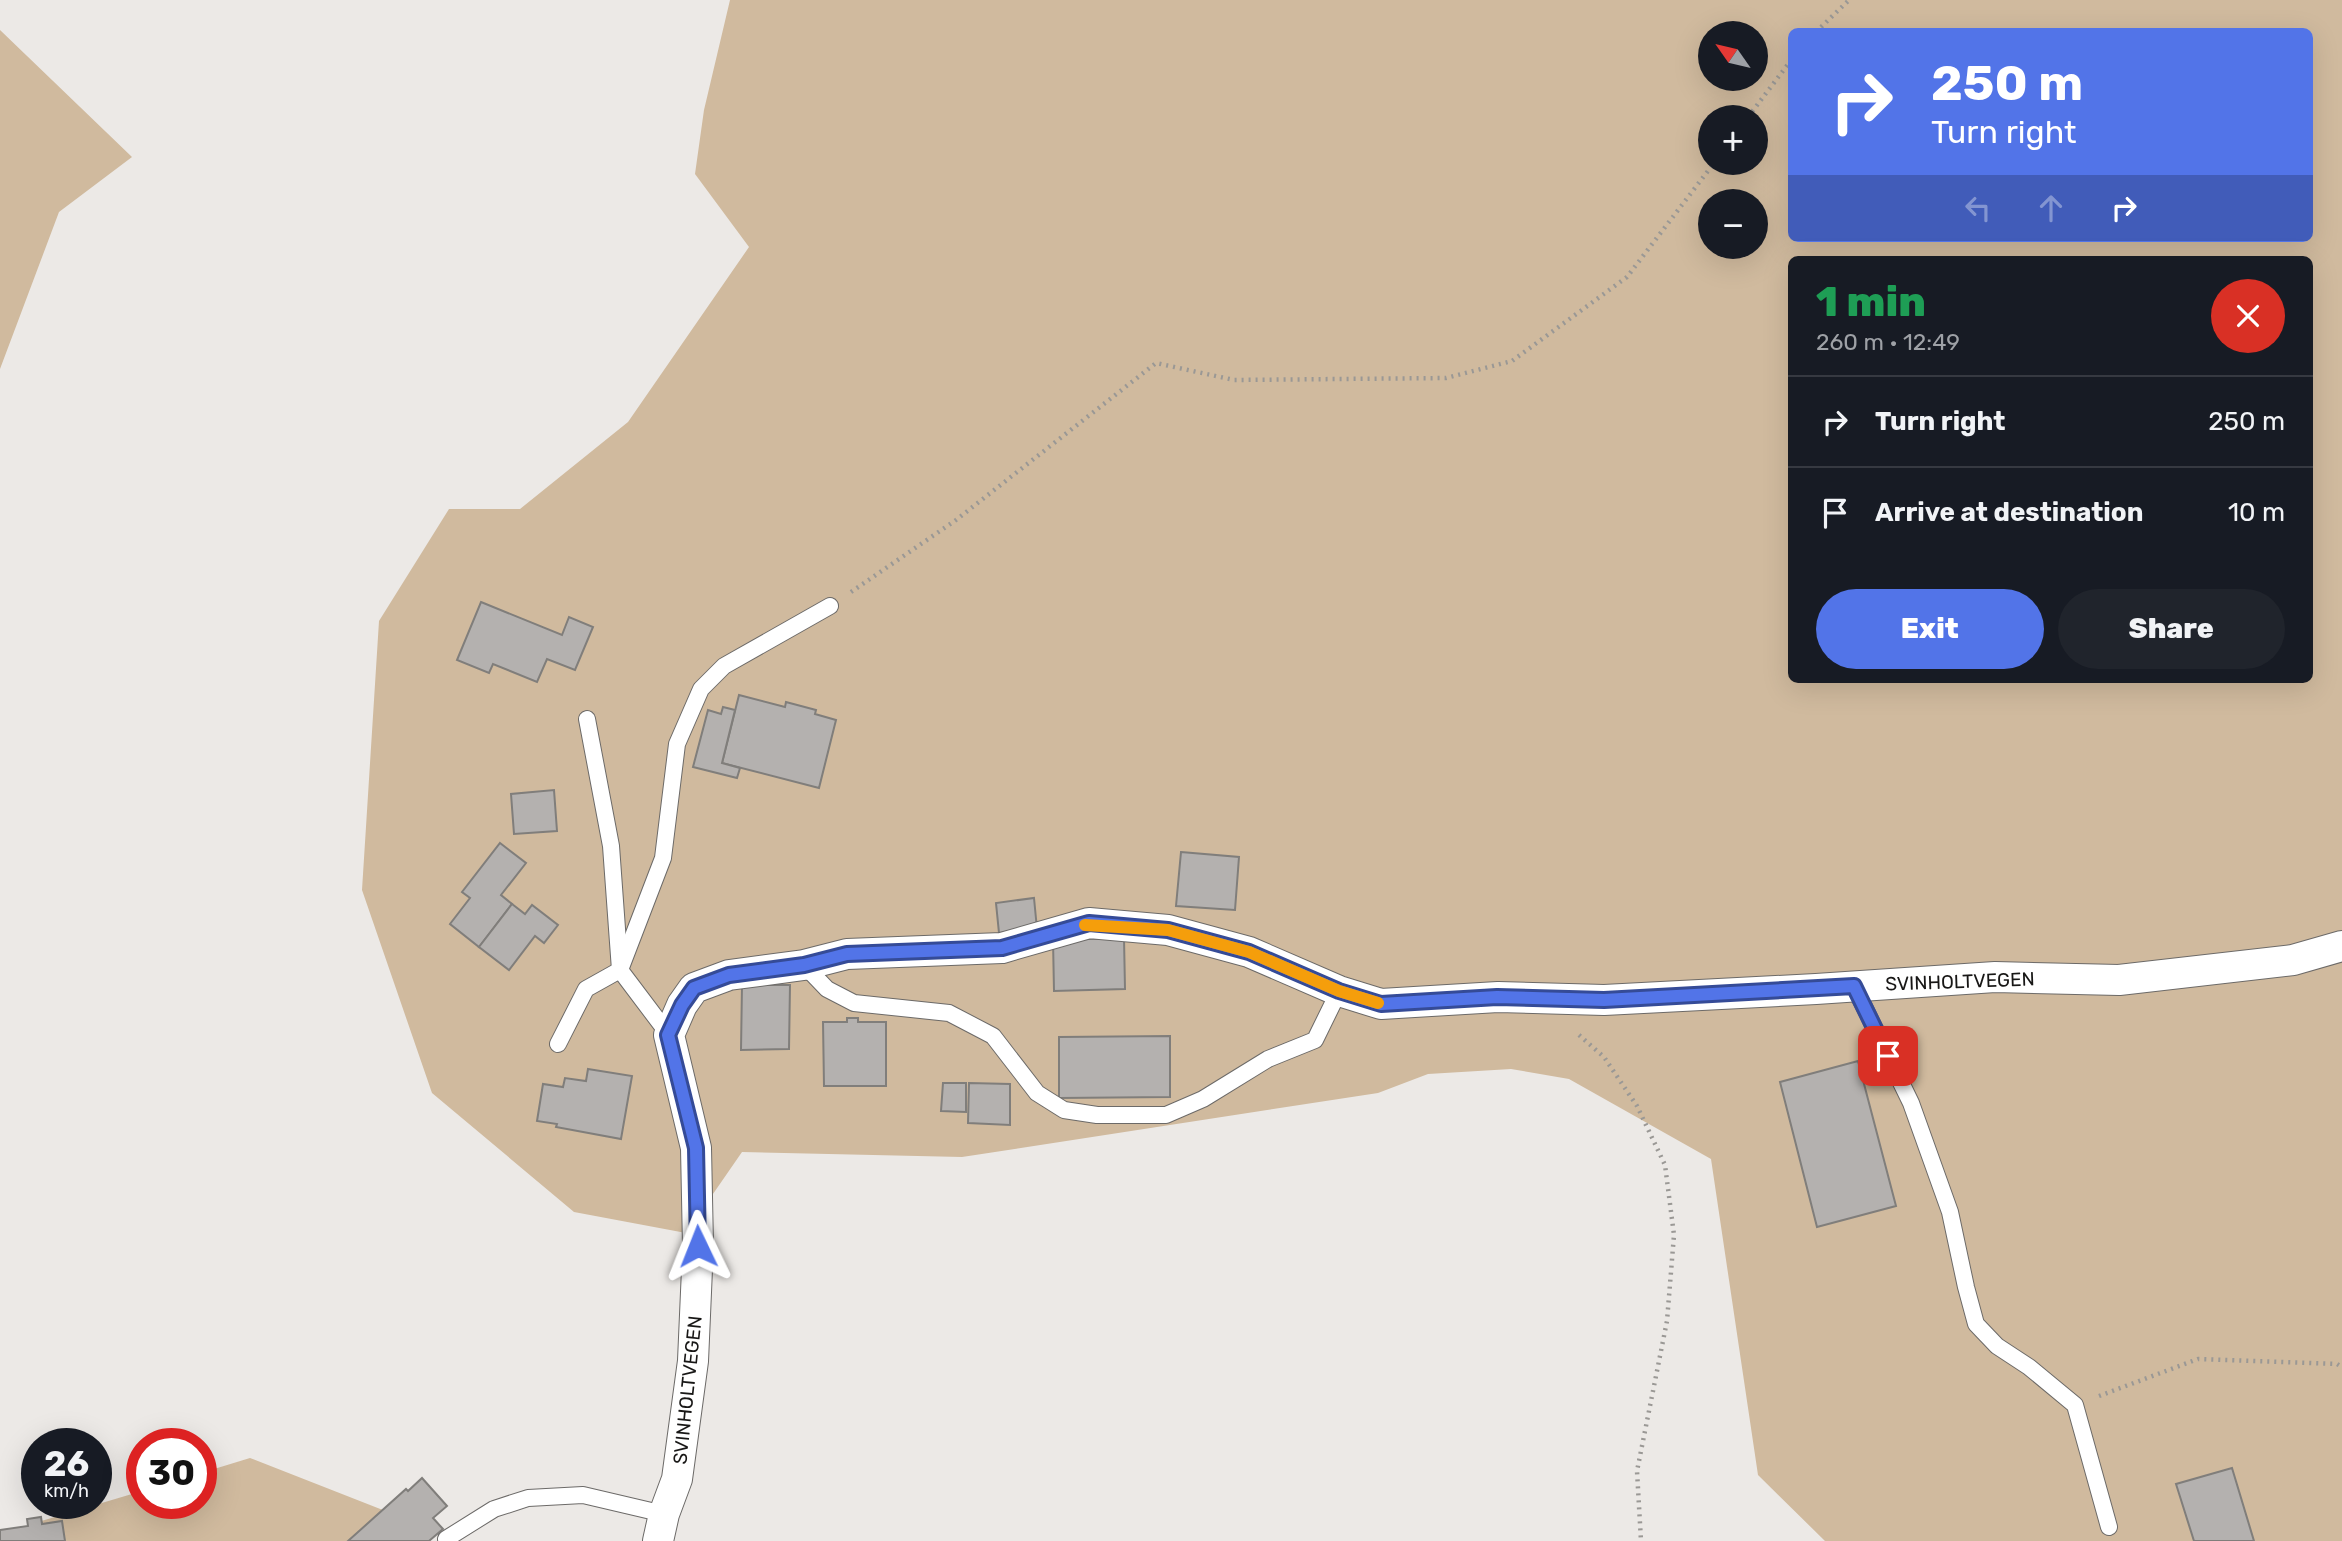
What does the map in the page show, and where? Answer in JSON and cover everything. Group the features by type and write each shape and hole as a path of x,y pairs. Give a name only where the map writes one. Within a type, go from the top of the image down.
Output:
{"street":[{"name":"SVINHOLTVEGEN","path":"661,1528 677,1479 691,1374 698,1246 696,1148 668,1035 682,1005 694,988 729,975 804,965 847,954 1002,948 1089,923 1168,930 1249,952 1339,991 1381,1004 1497,997 1604,1000 1995,977 2119,980 2293,960 2342,946"}],"lane":[{"path":"558,1044 586,989 620,970 663,858 677,744 701,689 724,666 830,606"},
{"path":"587,719 611,846 620,970 668,1035"},
{"path":"804,965 827,989 854,1003 949,1013 993,1036 1037,1093 1064,1110 1097,1115 1167,1115 1203,1099 1268,1059 1315,1040 1339,991"},
{"path":"1854,986 1911,1102 1950,1212 1976,1324 1997,1346 2029,1367 2075,1405 2109,1527"},
{"path":"446,1539 494,1509 528,1498 583,1495 661,1528"}],"path":[{"path":"1820,28 1849,0"},
{"path":"1757,105 1788,64"},
{"path":"830,606 956,520 1156,363 1234,380 1261,380 1446,378 1512,361 1627,277 1705,175"},
{"path":"1536,998 1604,1057 1637,1105 1665,1165 1674,1236 1667,1321 1637,1471 1641,1541"},
{"path":"2075,1405 2198,1359 2337,1364 2342,1367"}],"shaded area":[{"path":"730,0 2342,0 2342,1541 1825,1541 1758,1475 1711,1159 1569,1079 1511,1069 1428,1074 1378,1093 962,1157 742,1152 686,1233 574,1212 432,1093 362,890 379,621 449,509 520,509 628,422 749,247 695,174 704,110"},
{"path":"0,30 132,157 59,212 0,369"},
{"path":"250,1458 416,1523 423,1541 21,1541 38,1522 48,1519 112,1519 112,1500 126,1496 126,1519 217,1519 217,1468"}],"building":[{"path":"481,602 562,635 569,617 593,627 575,670 547,659 537,682 493,664 489,673 457,660"},
{"path":"739,695 785,707 786,702 816,710 815,714 836,720 819,788 722,763"},
{"path":"723,707 735,710 722,763 740,768 737,778 693,767 708,710 721,714"},
{"path":"554,790 557,831 514,834 511,794"},
{"path":"500,843 526,863 501,895 512,904 479,947 450,924 470,898 462,892"},
{"path":"1181,852 1239,857 1235,910 1176,906"},
{"path":"1034,898 1037,929 999,933 996,903"},
{"path":"512,904 525,914 532,905 558,925 544,943 535,936 509,970 479,947"},
{"path":"1124,938 1125,989 1054,991 1053,940"},
{"path":"742,985 790,985 789,1049 741,1050"},
{"path":"847,1018 858,1018 858,1022 886,1022 886,1086 824,1086 823,1022 847,1022"},
{"path":"1170,1036 1170,1097 1059,1098 1059,1037"},
{"path":"1858,1061 1896,1206 1817,1227 1780,1082"},
{"path":"588,1069 632,1076 621,1139 537,1121 543,1084 563,1087 565,1078 586,1081"},
{"path":"943,1083 966,1083 966,1112 941,1111"},
{"path":"969,1083 1010,1084 1010,1125 968,1123"},
{"path":"2232,1468 2254,1541 2194,1541 2176,1484"},
{"path":"422,1478 447,1506 433,1518 443,1529 429,1541 348,1541 406,1489 408,1491"},
{"path":"27,1519 41,1519 42,1524 62,1521 65,1541 0,1541 0,1530 28,1526"}],"slow traffic":[{"path":"1085,925 1089,923 1168,930 1249,952 1339,991 1378,1003"}],"route":[{"path":"698,1246 696,1148 668,1035 682,1005 694,988 729,975 804,965 847,954 1002,948 1089,923 1168,930 1249,952 1339,991 1381,1004 1497,997 1604,1000 1854,986 1888,1056"}]}
